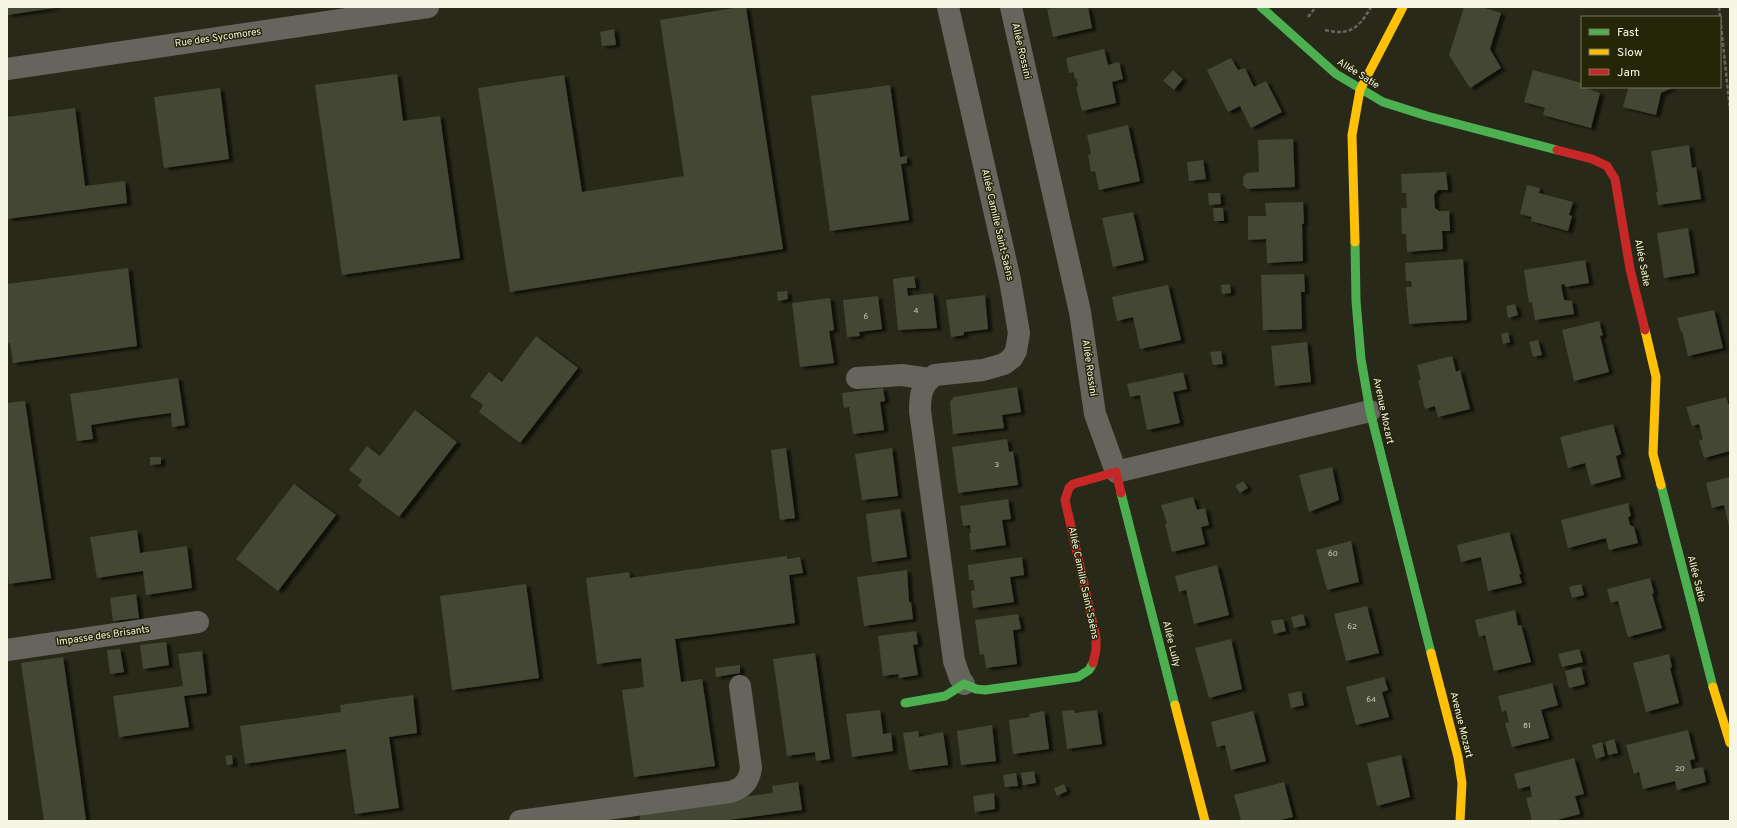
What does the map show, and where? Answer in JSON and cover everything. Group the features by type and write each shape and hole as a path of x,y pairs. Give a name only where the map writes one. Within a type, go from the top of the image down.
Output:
{"street":[{"name":"Rue des Sycomores","path":"7,69 428,7"},
{"name":"Allée Camille Saint-Saëns","path":"857,378 902,375 929,379 941,374 983,370 1004,364 1012,358 1016,351 1019,333 1010,280 948,7"},
{"name":"Allée Rossini","path":"1011,7 1080,312 1095,414 1116,472"},
{"name":"Allée Satie","path":"1261,7 1323,64 1360,90 1383,102 1402,109 1592,159 1607,166 1613,172 1616,179 1630,268 1656,372 1657,387 1653,433 1653,454 1720,715 1730,743"},
{"name":"Avenue Mozart","path":"1403,7 1360,90 1354,120 1351,150 1355,284 1360,352 1370,411 1458,757 1462,783 1460,821"},
{"path":"905,703 945,696 964,684 958,675 954,661 920,411 921,392 929,379"},
{"path":"1116,472 1370,411"},
{"name":"Allée Camille Saint-Saëns","path":"964,684 976,689 985,690 1078,677 1086,673 1093,666 1096,658 1095,632 1065,500 1069,488 1073,484 1116,472"},
{"name":"Allée Lully","path":"1116,472 1205,821"},
{"name":"Impasse des Brisants","path":"7,650 198,622"},
{"path":"520,821 730,792 744,786 748,781 751,768 740,686"}],"path":[{"path":"1322,29 1335,32 1350,32 1362,22 1370,7"},
{"path":"1304,13 1313,21"},
{"path":"1721,26 1730,110"}],"building":[{"path":"7,7 55,7 55,8 7,15"},
{"path":"746,7 783,249 510,292 478,88 564,75 582,192 684,176 660,20"},
{"path":"1058,7 1088,7 1092,28 1053,37 1047,9"},
{"path":"1464,7 1481,7 1501,13 1490,49 1501,68 1470,88 1449,55"},
{"path":"614,29 616,45 602,46 600,32"},
{"path":"1104,49 1108,65 1119,62 1123,79 1112,82 1116,103 1082,111 1076,87 1078,87 1077,79 1075,79 1073,72 1069,73 1066,58"},
{"path":"1231,58 1238,70 1245,68 1254,87 1266,81 1282,112 1251,128 1240,106 1228,112 1207,70"},
{"path":"1173,70 1183,79 1174,90 1163,81"},
{"path":"1533,70 1581,83 1581,88 1600,93 1591,128 1543,115 1545,108 1524,102"},
{"path":"397,74 403,121 440,116 460,258 342,275 315,85"},
{"path":"890,85 900,157 907,156 907,163 901,164 909,220 830,231 811,96"},
{"path":"220,88 229,159 164,168 154,97"},
{"path":"1672,88 1661,93 1656,115 1623,107 1628,89"},
{"path":"75,108 85,186 125,181 127,203 7,219 7,117"},
{"path":"1128,125 1140,181 1099,190 1095,171 1091,172 1088,155 1091,154 1087,135"},
{"path":"1293,139 1295,187 1247,189 1243,185 1243,177 1247,173 1259,172 1258,140"},
{"path":"1689,145 1692,168 1696,167 1701,199 1658,205 1656,192 1658,192 1651,151"},
{"path":"1203,160 1206,179 1189,181 1187,162"},
{"path":"1446,172 1448,190 1438,190 1434,195 1435,208 1439,211 1449,211 1450,231 1442,231 1443,249 1407,252 1406,234 1402,234 1401,208 1407,208 1406,193 1402,193 1401,174"},
{"path":"1527,185 1540,188 1539,193 1573,202 1569,215 1572,216 1568,231 1531,221 1532,217 1520,214"},
{"path":"1208,193 1220,193 1221,204 1209,205"},
{"path":"1303,202 1303,261 1267,263 1266,239 1248,240 1248,216 1266,216 1265,203"},
{"path":"1213,208 1223,208 1224,221 1214,221"},
{"path":"1133,212 1144,260 1113,267 1102,218"},
{"path":"1688,228 1695,273 1664,278 1657,233"},
{"path":"1463,259 1467,320 1409,324 1406,287 1412,287 1411,281 1406,281 1405,263"},
{"path":"1585,260 1589,283 1565,287 1565,284 1561,285 1564,300 1572,301 1574,314 1535,320 1532,302 1529,303 1524,270"},
{"path":"128,268 137,346 13,363 10,343 7,344 7,284"},
{"path":"1304,274 1305,292 1301,292 1302,329 1263,330 1261,275"},
{"path":"914,276 916,288 907,288 908,296 933,293 937,328 898,330 893,279"},
{"path":"1230,284 1231,293 1222,294 1221,285"},
{"path":"1168,285 1181,340 1140,349 1133,317 1117,321 1112,297"},
{"path":"787,291 788,299 778,301 777,292"},
{"path":"985,295 988,329 964,332 964,335 951,337 946,300"},
{"path":"878,296 882,329 859,332 860,336 847,337 843,300"},
{"path":"830,298 834,330 829,331 834,363 800,367 792,303"},
{"path":"1515,304 1518,315 1508,318 1506,306"},
{"path":"1714,310 1723,348 1688,356 1677,318"},
{"path":"1599,321 1603,335 1600,336 1609,372 1574,381 1562,330"},
{"path":"1508,332 1510,342 1503,344 1501,334"},
{"path":"536,336 578,368 520,443 479,412 483,405 470,396 489,372 502,382"},
{"path":"1538,340 1542,355 1533,357 1529,342"},
{"path":"1307,342 1311,382 1275,386 1271,346"},
{"path":"1221,351 1223,364 1213,365 1210,352"},
{"path":"1452,356 1456,372 1460,370 1470,409 1438,417 1435,406 1425,409 1418,380 1421,380 1417,365"},
{"path":"1183,372 1187,389 1173,392 1180,423 1147,430 1140,395 1130,397 1127,384"},
{"path":"178,378 185,425 172,427 171,413 134,418 91,425 93,439 77,441 70,394"},
{"path":"1017,387 1021,412 1002,415 1004,428 953,434 950,402 954,397"},
{"path":"883,388 885,401 880,402 884,430 853,434 849,407 844,408 842,393"},
{"path":"1726,397 1730,408 1730,451 1704,458 1699,441 1703,439 1699,424 1692,426 1686,407"},
{"path":"25,401 51,578 9,584 7,569 7,403"},
{"path":"415,410 457,442 399,517 358,486 362,480 349,470 367,446 380,456"},
{"path":"1613,424 1621,454 1616,456 1621,477 1591,485 1585,463 1568,468 1560,437"},
{"path":"1007,439 1009,452 1013,451 1018,485 958,493 952,447"},
{"path":"786,448 795,518 780,520 771,450"},
{"path":"892,448 898,496 862,500 855,454"},
{"path":"150,457 161,457 161,464 150,465"},
{"path":"1332,467 1339,500 1309,512 1299,475"},
{"path":"1730,477 1729,527 1724,505 1712,508 1706,483"},
{"path":"1243,481 1248,488 1240,493 1235,486"},
{"path":"294,484 336,515 278,591 236,559"},
{"path":"1193,497 1197,510 1205,508 1209,525 1201,527 1205,544 1172,552 1165,524 1167,523 1161,505"},
{"path":"1008,499 1011,519 1002,520 1006,545 971,550 969,533 971,533 970,525 963,526 960,506"},
{"path":"1628,503 1631,516 1628,517 1630,525 1634,527 1638,543 1609,550 1606,538 1568,548 1561,520"},
{"path":"900,509 907,557 872,562 866,514"},
{"path":"137,530 140,553 187,546 192,588 146,595 143,571 97,578 90,537"},
{"path":"1509,532 1521,574 1519,574 1522,583 1488,591 1481,557 1461,562 1457,545"},
{"path":"1351,541 1359,582 1327,590 1316,550"},
{"path":"787,556 787,559 800,557 803,573 789,575 795,623 675,639 681,682 702,679 715,766 634,777 622,690 644,687 641,658 597,664 586,578 629,572 630,578"},
{"path":"1022,557 1024,575 1010,577 1014,602 973,608 971,591 975,590 973,580 969,580 968,565"},
{"path":"1217,565 1229,615 1194,624 1186,590 1179,592 1175,576"},
{"path":"907,570 909,602 911,602 913,619 864,626 857,577"},
{"path":"1650,578 1654,593 1652,594 1662,628 1628,637 1618,601 1611,603 1607,589"},
{"path":"526,584 539,678 452,690 440,596"},
{"path":"1581,584 1584,595 1572,598 1569,587"},
{"path":"136,594 139,618 113,621 110,598"},
{"path":"1367,606 1379,653 1346,661 1334,614"},
{"path":"1515,610 1518,626 1521,625 1531,662 1494,671 1485,635 1479,637 1475,620"},
{"path":"1018,614 1021,629 1013,630 1017,664 986,668 984,654 980,655 975,620"},
{"path":"1303,614 1306,625 1294,628 1291,617"},
{"path":"1283,619 1286,631 1274,634 1271,621"},
{"path":"916,631 918,644 913,645 918,675 899,678 898,674 883,676 878,636"},
{"path":"1231,639 1242,689 1209,698 1195,648"},
{"path":"166,642 169,665 143,669 140,645"},
{"path":"120,649 124,672 110,674 107,650"},
{"path":"1579,649 1583,662 1562,667 1558,654"},
{"path":"202,651 207,693 184,696 189,727 119,737 113,696 183,686 178,654"},
{"path":"815,653 830,759 816,761 815,752 787,756 773,659"},
{"path":"1669,654 1672,667 1670,668 1679,703 1646,712 1633,663"},
{"path":"63,657 86,821 44,821 21,663"},
{"path":"740,665 740,673 716,677 715,668"},
{"path":"1581,667 1585,684 1569,688 1565,671"},
{"path":"1384,677 1388,690 1382,692 1389,717 1356,725 1346,687"},
{"path":"1552,683 1558,705 1541,710 1549,738 1512,747 1505,723 1509,722 1506,710 1502,712 1498,696"},
{"path":"1301,691 1304,705 1291,708 1288,694"},
{"path":"413,695 417,733 389,737 399,808 355,814 346,749 245,764 240,726 341,712 340,705"},
{"path":"880,710 883,734 891,733 893,751 852,757 846,714"},
{"path":"1074,710 1075,713 1097,710 1102,744 1067,749 1062,711"},
{"path":"1044,711 1049,749 1013,754 1009,720 1030,717 1029,714"},
{"path":"1253,711 1266,761 1231,770 1225,745 1217,747 1211,722"},
{"path":"992,725 996,761 961,765 957,731"},
{"path":"1688,730 1695,759 1690,760 1692,769 1703,767 1706,782 1677,790 1675,781 1643,789 1639,772 1634,774 1626,745"},
{"path":"918,731 919,737 943,732 948,765 909,770 903,733"},
{"path":"1614,739 1618,753 1608,755 1605,742"},
{"path":"1602,742 1605,756 1596,759 1592,745"},
{"path":"232,755 233,764 227,765 225,756"},
{"path":"1401,755 1410,797 1377,806 1367,763"},
{"path":"1574,758 1584,794 1575,796 1580,814 1553,821 1532,821 1526,798 1532,797 1530,786 1518,789 1514,774"},
{"path":"1034,771 1036,783 1023,785 1021,773"},
{"path":"1016,773 1018,786 1005,787 1003,775"},
{"path":"798,782 802,810 721,821 640,821 640,815 725,799 773,793 772,786"},
{"path":"1284,782 1293,817 1276,821 1241,820 1234,795"},
{"path":"1064,784 1067,791 1057,796 1054,788"},
{"path":"994,793 995,809 975,812 973,796"}],"traffic: fast":[{"path":"1261,7 1336,74 1383,102 1427,116 1557,150"},
{"path":"1355,242 1356,301 1361,359 1370,411 1431,653"},
{"path":"1661,485 1713,687"},
{"path":"1121,493 1175,705"},
{"path":"905,703 945,696 964,684 976,689 985,690 1078,677 1089,670 1093,663"}],"traffic: slow":[{"path":"1355,242 1352,135 1360,90 1403,7"},
{"path":"1645,330 1656,377 1653,454 1661,485"},
{"path":"1431,653 1458,757 1462,783 1460,821"},
{"path":"1713,687 1730,743"},
{"path":"1175,705 1205,821"}],"traffic: jam":[{"path":"1557,150 1592,159 1607,166 1615,179 1630,269 1645,330"},
{"path":"1093,663 1096,650 1096,637 1065,500 1069,488 1073,484 1116,472 1121,493"}]}
